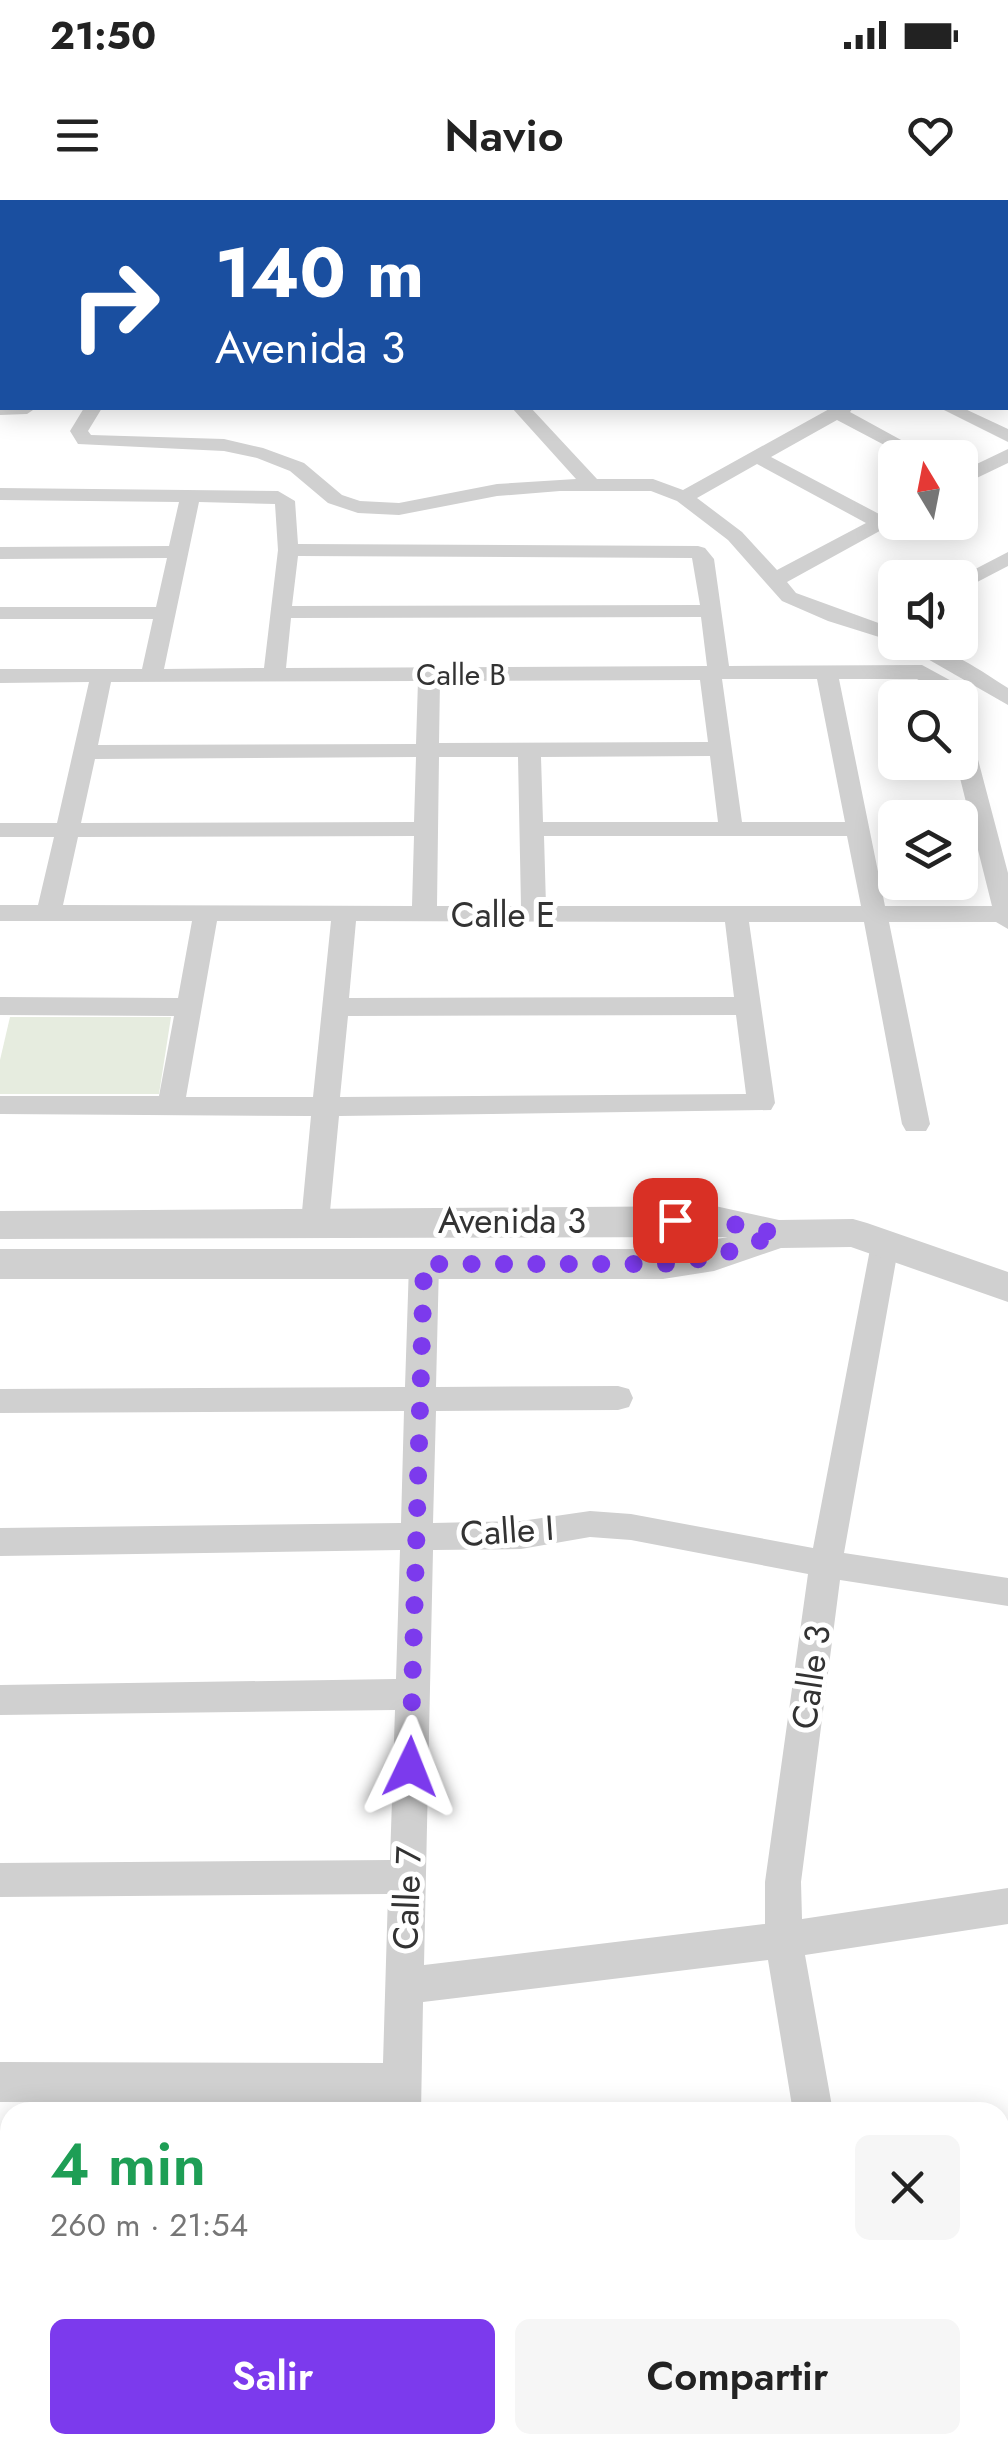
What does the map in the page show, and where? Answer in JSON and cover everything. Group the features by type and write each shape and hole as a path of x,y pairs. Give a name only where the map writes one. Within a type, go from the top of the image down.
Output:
{"street":[{"path":"972,200 988,200"},
{"path":"92,410 80,431 85,440 224,445 263,454 297,467 335,499 358,507 399,508 496,490 653,484 684,497 735,536 789,596 835,617 878,629"},
{"path":"523,410 590,484"},
{"path":"684,497 840,410 893,440"},
{"path":"953,410 1008,436"},
{"path":"978,470 1008,455"},
{"path":"757,457 878,514"},
{"path":"0,494 285,500 288,550 274,675"},
{"path":"152,675 190,496"},
{"path":"774,580 878,524"},
{"path":"288,550 688,550 704,559 719,749 731,829"},
{"path":"0,553 176,552"},
{"path":"978,576 1008,558"},
{"path":"281,612 710,611"},
{"path":"0,614 164,613"},
{"path":"788,672 878,641"},
{"path":"946,660 1008,698"},
{"path":"827,672 916,1124"},
{"name":"Calle B","path":"0,676 922,672 935,680"},
{"path":"424,916 429,674"},
{"path":"49,913 102,676"},
{"path":"529,749 534,915"},
{"path":"85,752 719,749"},
{"path":"972,780 1007,917"},
{"path":"0,830 426,829"},
{"path":"532,829 858,829"},
{"name":"Calle E","path":"0,913 1007,917"},
{"path":"171,1106 206,914"},
{"path":"0,1105 326,1108 762,1103 736,914"},
{"path":"315,1222 344,915"},
{"path":"0,1006 189,1007"},
{"path":"336,1007 748,1006"},
{"name":"Avenida 3","path":"0,1225 714,1220 779,1234"},
{"path":"779,1234 853,1233 1008,1288"},
{"name":"Avenida 3","path":"0,1264 663,1264 714,1257 779,1234"},
{"name":"Calle 3","path":"811,2102 784,1940 782,1882 826,1564 885,1244"},
{"name":"Calle 7","path":"401,2098 424,1264"},
{"path":"0,1401 618,1398"},
{"name":"Calle I","path":"0,1542 521,1535 590,1524 1008,1592"},
{"path":"0,1700 412,1694"},
{"path":"0,1880 407,1877"},
{"path":"404,1986 784,1940 1008,1906"},
{"path":"0,2082 401,2098"}],"shaded area":[{"path":"10,1017 171,1017 159,1094 0,1094 0,1060"}],"route":[{"path":"410,1767 424,1264 663,1264 714,1257 779,1234 714,1220 675,1220"}]}
